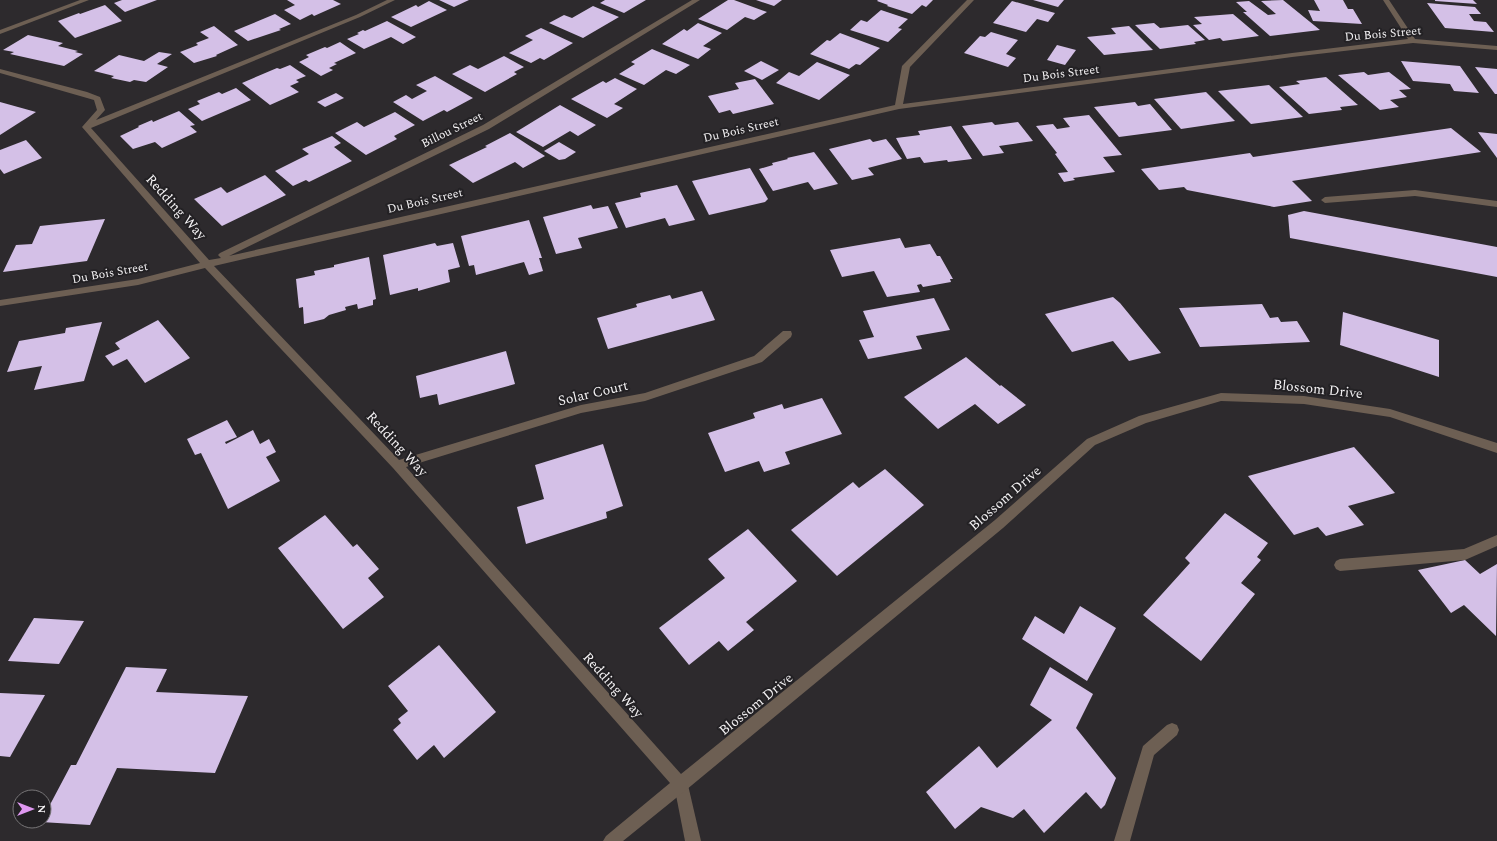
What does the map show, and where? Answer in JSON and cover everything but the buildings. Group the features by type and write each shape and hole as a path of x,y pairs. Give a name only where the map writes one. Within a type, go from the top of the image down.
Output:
{"street":[{"path":"0,32 86,0"},
{"path":"86,127 358,16 392,0"},
{"name":"Billou Street","path":"207,264 486,127 698,0"},
{"path":"900,107 906,66 971,0"},
{"path":"1386,0 1413,42"},
{"name":"Du Bois Street","path":"0,303 138,282 207,264 900,107 1284,56 1413,42 1497,48"},
{"path":"0,71 97,99 101,110 86,127"},
{"name":"Redding Way","path":"86,127 207,264 397,465 681,785"},
{"path":"1325,200 1416,192 1497,204"},
{"name":"Solar Court","path":"397,465 581,409 653,395 758,359 787,334"},
{"name":"Blossom Drive","path":"611,841 999,524 1091,442 1143,419 1221,397 1304,400 1390,413 1497,448"},
{"path":"1340,565 1465,554 1497,540"},
{"path":"1122,841 1148,751 1172,730"},
{"path":"681,785 693,841"}]}
